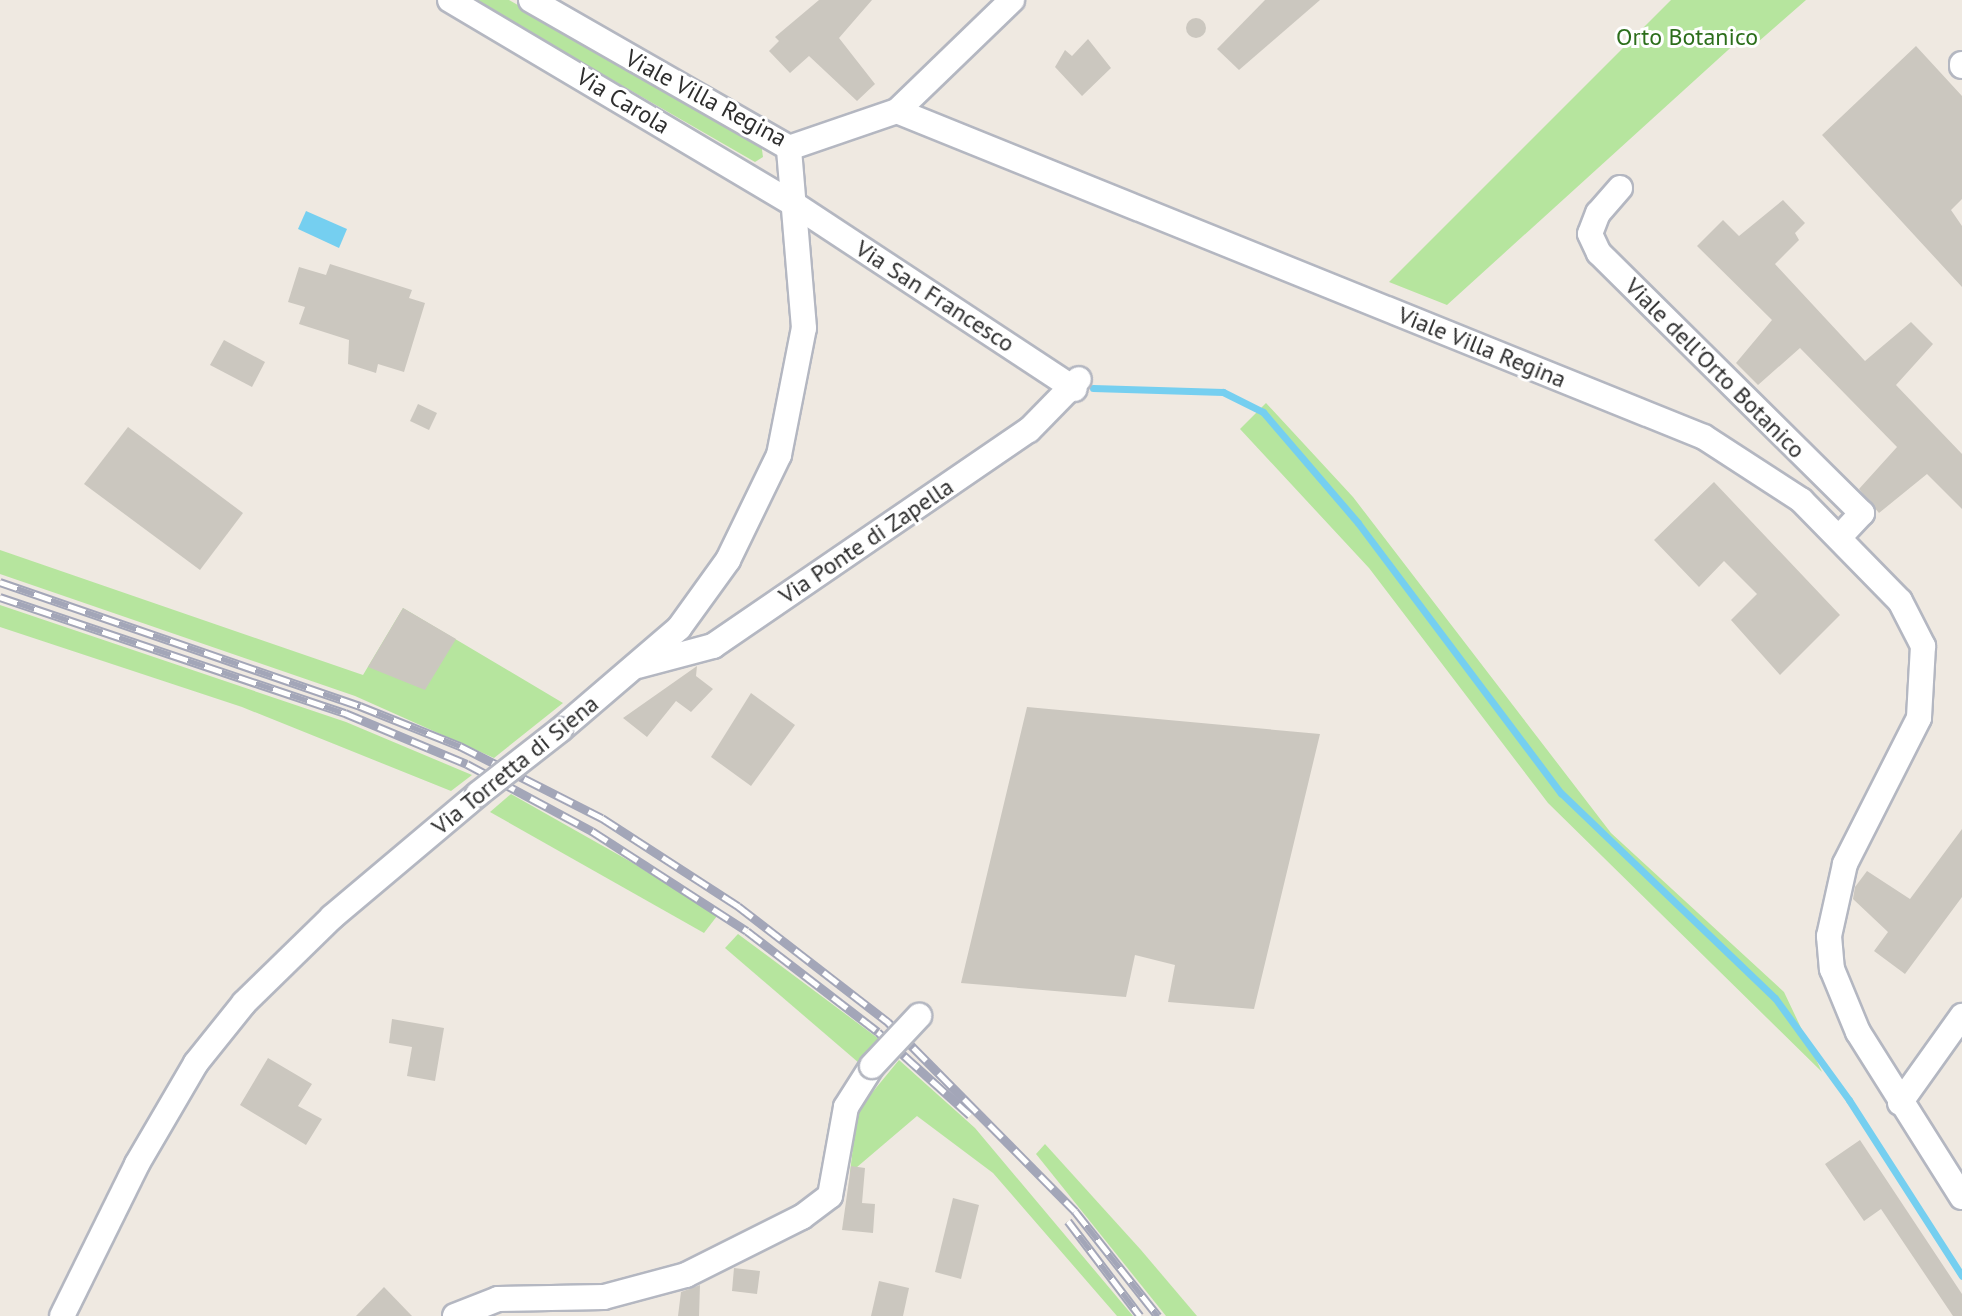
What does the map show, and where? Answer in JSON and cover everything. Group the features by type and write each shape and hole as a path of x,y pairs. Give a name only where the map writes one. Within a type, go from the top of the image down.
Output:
{"street":[{"name":"Via Carola","path":"450,0 794,204"},
{"name":"Viale Villa Regina","path":"531,0 789,148 897,111 1704,437 1774,478 1839,538 1900,601 1923,646 1919,718 1845,864 1829,936 1843,1002 1900,1103 1962,1197"},
{"path":"897,111 1012,0"},
{"name":"Via Torretta di Siena","path":"62,1316 137,1164 196,1063 244,1003 332,917 679,628 728,560 779,455 804,328 789,148"},
{"name":"Viale dell'Orto Botanico","path":"1620,188 1598,213 1590,234 1599,253 1862,513 1839,538"},
{"name":"Via San Francesco","path":"794,204 1077,384"},
{"name":"Via Ponte di Zapella","path":"632,668 713,646 1029,430 1077,384"},
{"path":"455,1316 498,1299 604,1297 686,1275 802,1217 830,1196 846,1107 872,1066 919,1016"},
{"path":"1900,1103 1962,1016"}],"green space":[{"path":"473,0 509,0 761,143 763,157 755,162"},
{"name":"Orto Botanico","path":"1671,0 1806,0 1758,42 1738,41 1447,305 1389,282"},
{"path":"1266,403 1353,497 1611,833 1784,992 1822,1072 1548,803 1369,568 1240,429"},
{"path":"0,550 363,675 403,608 563,703 494,758 355,696 0,574"},
{"path":"0,605 346,722 472,775 451,791 242,707 0,627"},
{"path":"511,794 633,863 717,916 704,933 490,812"},
{"path":"738,934 879,1039 859,1063 725,948"},
{"path":"899,1060 975,1128 1133,1316 1117,1316 993,1173 917,1116 850,1173 857,1111"},
{"path":"1045,1144 1197,1316 1166,1316 1036,1154"}],"water":[{"path":"306,211 347,229 339,248 298,229"}],"building":[{"path":"819,0 872,0 839,38 875,84 857,101 809,56 790,73 769,51 779,41 775,37"},
{"path":"1265,0 1320,0 1239,70 1217,49"},
{"path":"1196,18 1203,21 1206,28 1203,35 1196,38 1189,35 1186,28 1189,21"},
{"path":"1088,39 1111,68 1082,96 1055,67 1065,50 1072,56"},
{"path":"1916,46 1962,96 1962,199 1951,210 1962,226 1962,287 1822,135"},
{"path":"1783,200 1805,223 1795,233 1799,240 1775,264 1865,361 1911,322 1933,344 1896,385 1962,454 1962,509 1927,474 1879,513 1859,489 1897,447 1800,348 1758,385 1736,363 1772,320 1697,246 1723,220 1739,236"},
{"path":"330,264 412,290 409,298 425,303 404,372 378,364 376,373 348,364 349,340 299,324 305,307 288,302 299,267 326,275"},
{"path":"224,340 265,362 252,387 210,365"},
{"path":"418,404 437,413 429,430 410,421"},
{"path":"128,427 243,513 200,570 84,484"},
{"path":"1714,482 1840,615 1780,675 1731,620 1757,594 1724,561 1699,587 1654,540"},
{"path":"403,608 456,639 425,690 368,667"},
{"path":"697,666 696,676 713,689 691,712 676,701 647,737 623,718"},
{"path":"751,693 795,725 751,786 711,757"},
{"path":"1027,707 1320,734 1254,1009 1168,1002 1175,965 1135,955 1126,997 961,983"},
{"path":"1962,829 1962,897 1905,974 1874,951 1888,932 1853,899 1855,887 1867,871 1910,899"},
{"path":"392,1019 444,1028 435,1081 407,1076 412,1047 389,1043"},
{"path":"268,1058 312,1084 298,1106 322,1119 306,1145 240,1105"},
{"path":"1860,1140 1962,1294 1962,1316 1953,1316 1881,1209 1864,1221 1825,1164"},
{"path":"851,1166 865,1168 862,1203 875,1204 873,1233 842,1230"},
{"path":"953,1198 979,1205 961,1279 935,1272"},
{"path":"734,1268 760,1271 757,1294 732,1291"},
{"path":"879,1281 909,1288 903,1316 871,1316"},
{"path":"700,1285 699,1316 678,1316 681,1292"},
{"path":"384,1287 412,1316 356,1316"}],"waterway":[{"path":"1093,388 1223,392 1263,412 1358,523 1561,793 1775,998 1849,1100 1962,1276"}],"railway":[{"path":"0,582 360,706 460,746 602,818 738,906 888,1022 1075,1211 1158,1316"},
{"path":"0,597 345,713 467,764 592,831 747,931 878,1032 970,1115"},
{"path":"1068,1221 1140,1316"}]}
